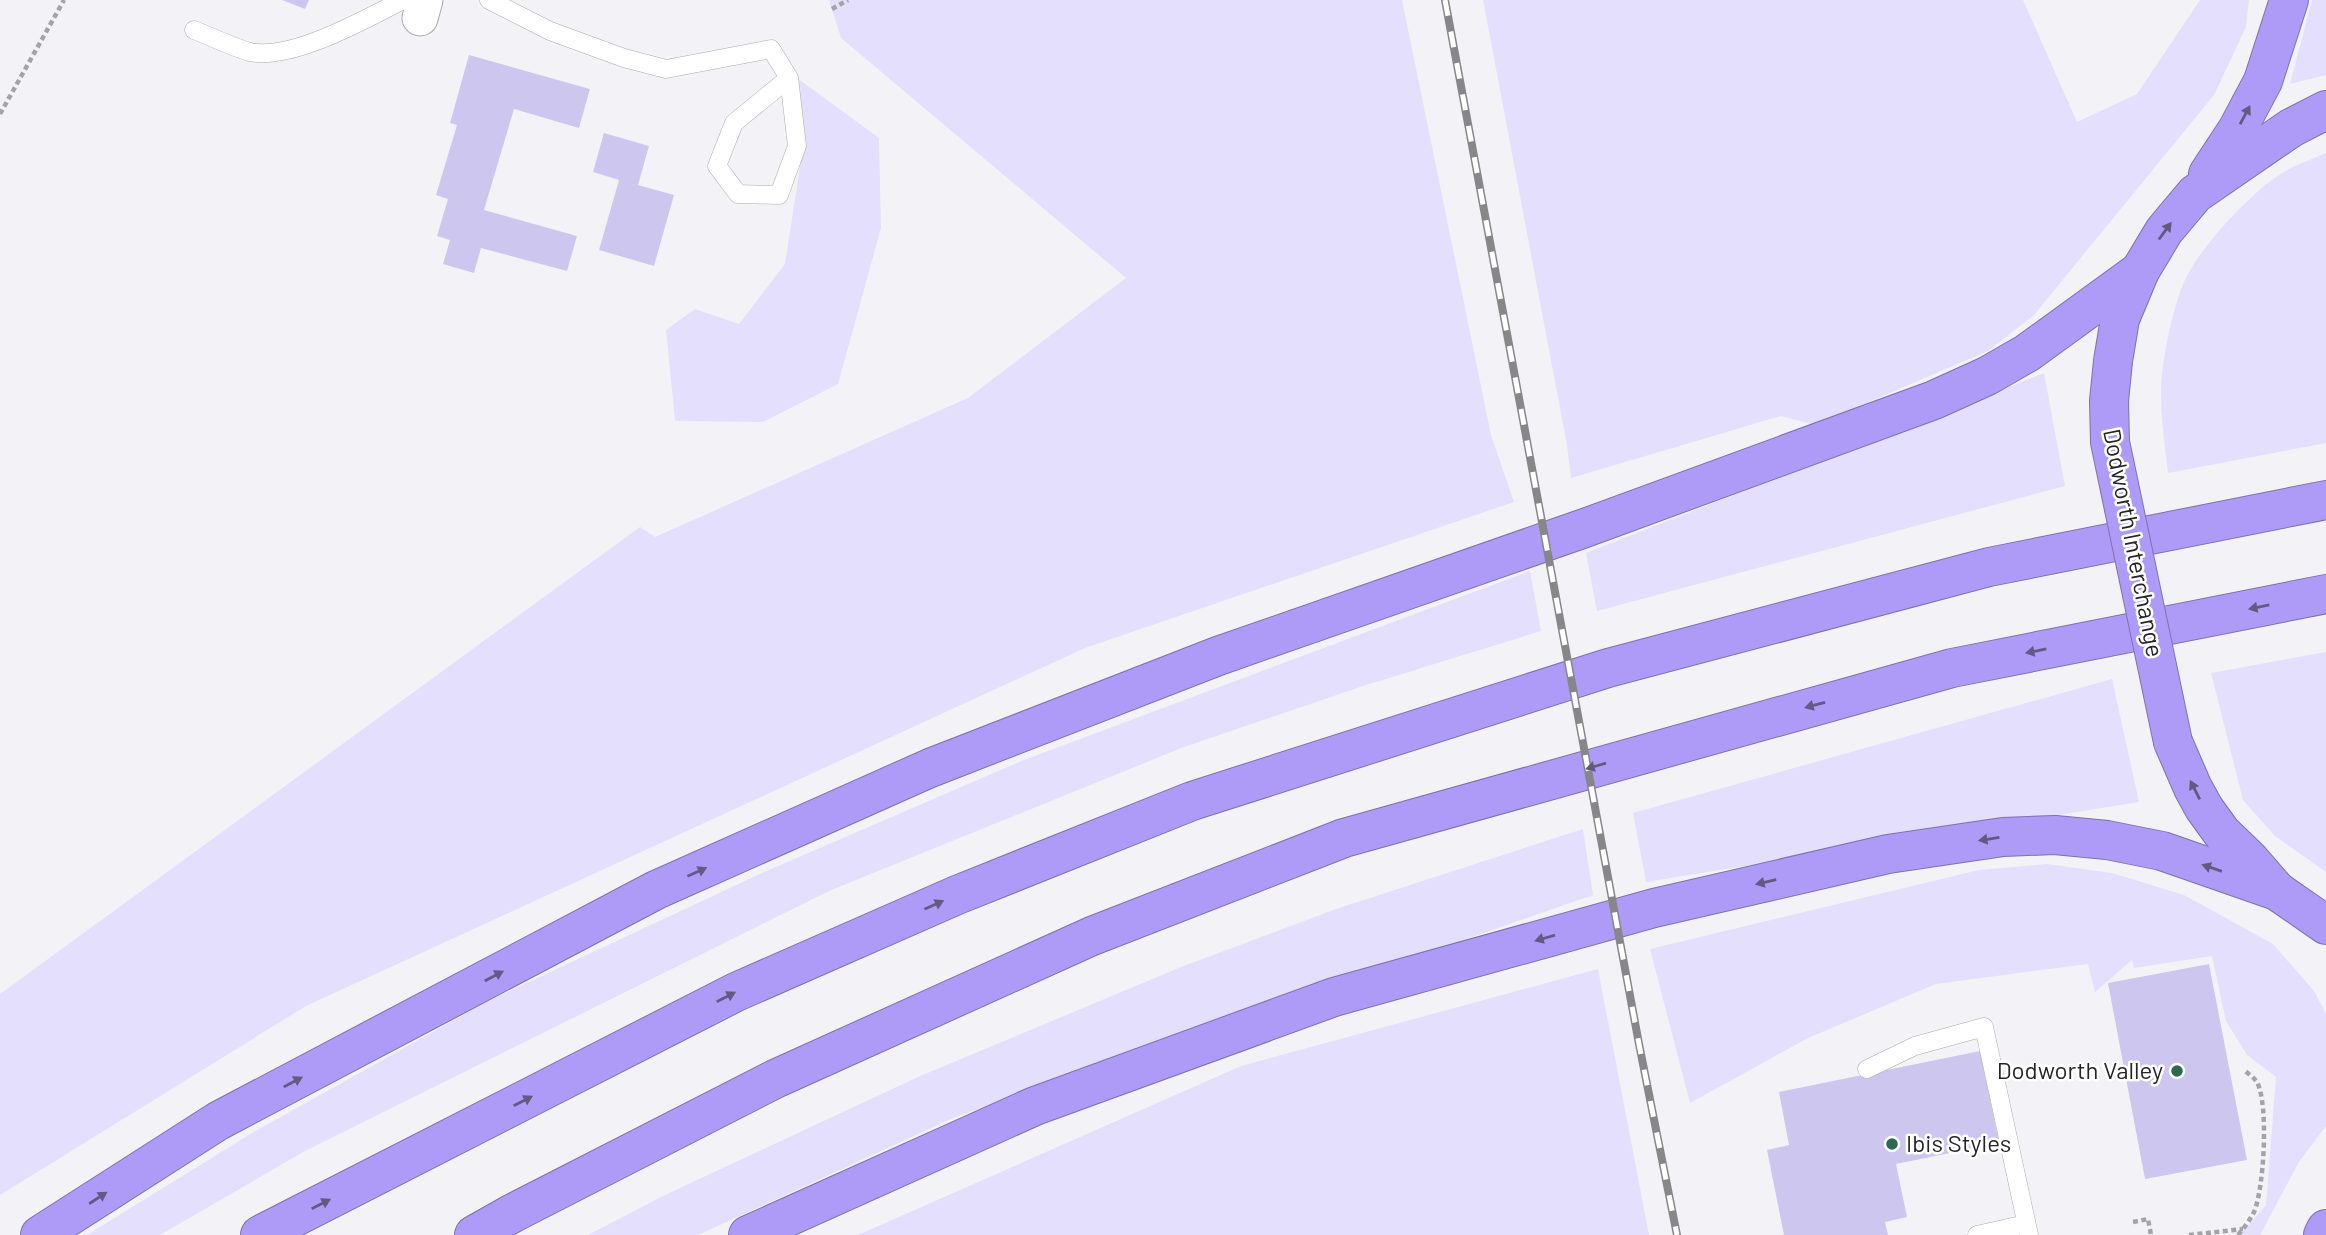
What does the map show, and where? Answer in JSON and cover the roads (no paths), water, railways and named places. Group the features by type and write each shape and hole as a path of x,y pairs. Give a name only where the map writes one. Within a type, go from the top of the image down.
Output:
{"highway":[{"path":"2195,194 2237,130 2263,81 2289,0"},
{"name":"Dodworth Interchange","path":"2326,110 2291,128 2195,194 2164,231 2140,271 2120,319 2112,361 2109,401 2110,442 2173,742 2204,808 2222,832 2277,891 2326,925"},
{"path":"40,1235 218,1121 656,890 930,768 1218,656 1582,529 1934,400 1987,376 2027,353 2140,271"},
{"path":"260,1235 736,992 957,895 1192,801 1634,661 1989,567 2326,500"},
{"path":"474,1235 775,1079 1092,936 1344,838 1952,668 2326,594"},
{"path":"748,1235 1035,1106 1334,997 1654,908 1862,860 2003,837 2055,835 2107,840 2162,851 2277,891"},
{"path":"2323,1235 2326,1228"}],"lane":[{"path":"489,0 550,31 624,58 666,69 771,49 789,78 797,146 779,195 738,194 717,166 734,123 789,78"},
{"path":"194,30 249,51 266,54 290,50 416,6"},
{"path":"1867,1069 1915,1046 1984,1027 2027,1229 1977,1235"}],"railway":[{"path":"1445,0 1677,1235"}],"place":[{"name":"Dodworth Valley","path":"2177,1071"},
{"name":"Ibis Styles","path":"1892,1144"}]}
